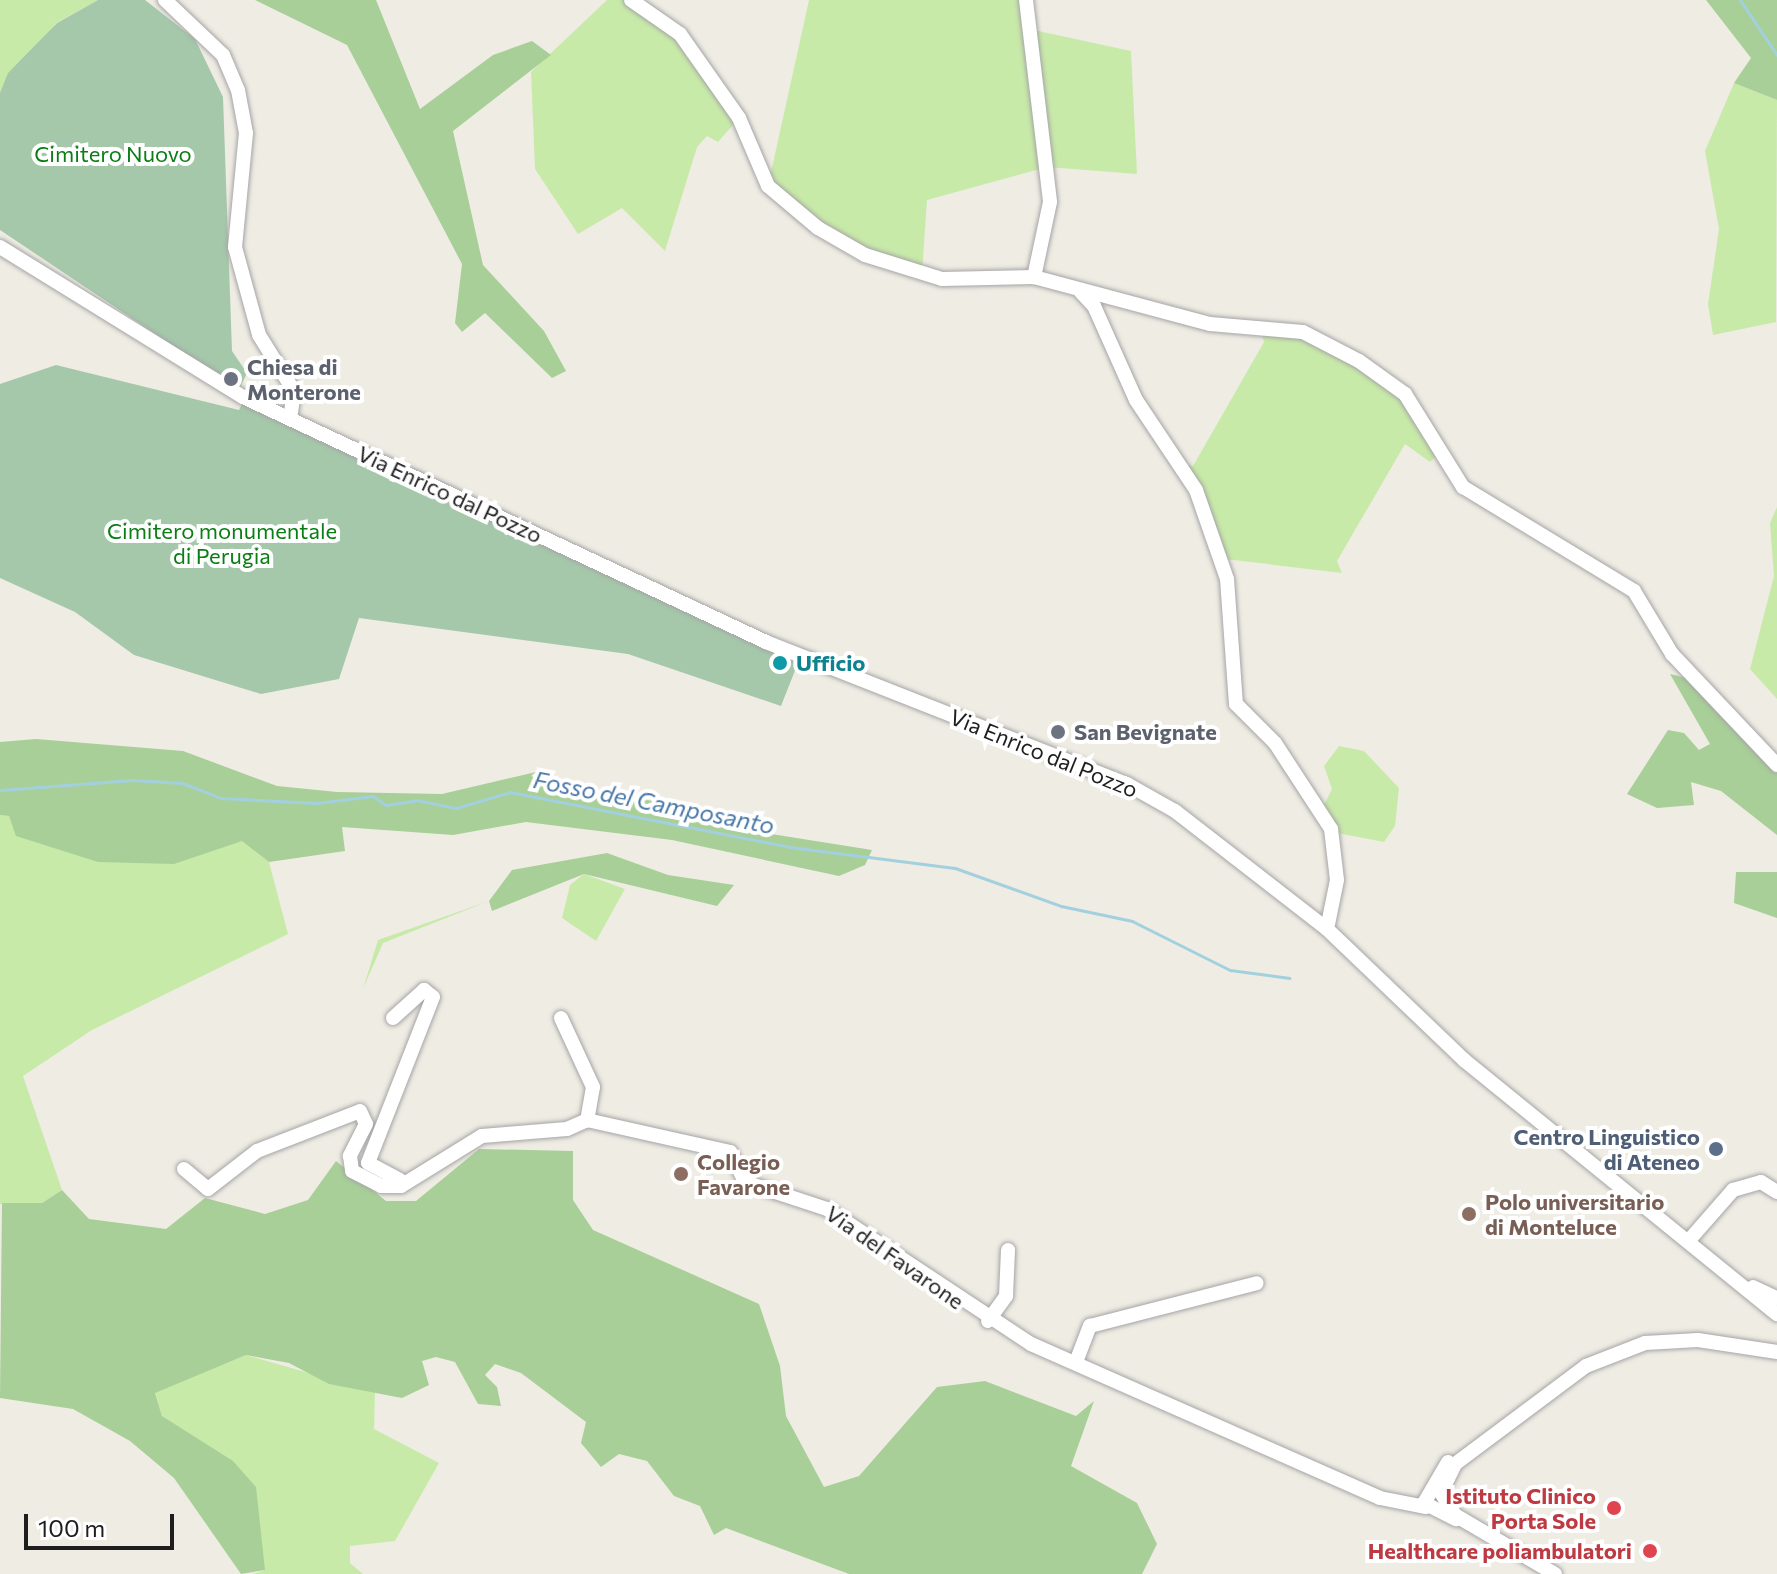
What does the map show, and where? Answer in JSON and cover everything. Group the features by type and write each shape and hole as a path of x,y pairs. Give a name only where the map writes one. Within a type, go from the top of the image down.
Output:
{"street":[{"path":"165,0 223,55 238,90 246,133 235,247 259,335 294,391 290,419"},
{"path":"631,0 680,34 739,118 768,186 818,228 865,255 942,279 1034,277 1210,324 1303,332 1359,361 1405,394 1463,487 1634,591 1672,654 1777,765"},
{"path":"1026,0 1050,202 1034,277"},
{"name":"Via Enrico dal Pozzo","path":"0,247 161,353 290,419 766,642 1127,784 1195,824 1327,929 1464,1060 1749,1287 1777,1298"},
{"path":"1078,288 1094,306 1136,400 1196,490 1227,579 1236,704 1275,743 1331,829 1337,880 1327,929"},
{"path":"393,1018 424,990 433,997 368,1163 386,1178 408,1181"},
{"path":"561,1018 593,1087 587,1120"},
{"name":"Via del Favarone","path":"184,1169 208,1189 257,1151 360,1111 366,1124 350,1156 352,1171 365,1183 408,1181 482,1136 567,1129 587,1120 730,1152 745,1182 827,1209 988,1321 1380,1498 1435,1502 1555,1574"},
{"path":"1691,1238 1733,1190 1761,1182 1777,1192"},
{"path":"988,1321 1006,1296 1008,1250"},
{"path":"1076,1362 1090,1326 1257,1283"},
{"path":"1749,1287 1777,1314"},
{"path":"1435,1502 1466,1453 1586,1366 1645,1343 1677,1339 1777,1352"}],"green space":[{"path":"0,0 98,0 56,23 0,93"},
{"name":"Cimitero Nuovo","path":"98,0 145,0 195,39 223,97 232,351 247,373 239,390 0,230 0,93 8,73 57,23"},
{"path":"255,0 376,0 420,109 493,55 532,41 551,55 453,131 483,265 544,331 566,371 552,378 485,313 462,332 455,323 462,264 347,45"},
{"path":"607,0 631,0 663,17 739,118 718,142 707,136 697,147 665,251 622,208 578,234 535,169 531,72"},
{"path":"809,0 1026,0 1029,29 1131,51 1137,174 1047,167 927,200 922,273 865,255 768,186"},
{"path":"1706,0 1777,0 1777,100 1734,83 1751,58"},
{"path":"1734,83 1777,100 1776,322 1713,335 1708,304 1719,229 1705,151"},
{"path":"1258,323 1303,332 1405,394 1443,449 1430,462 1405,444 1337,561 1342,573 1225,559 1179,463 1193,466 1264,342"},
{"name":"Cimitero monumentale di Perugia","path":"56,365 239,410 242,404 798,663 781,706 628,654 359,618 339,679 261,694 134,655 75,612 0,578 0,384"},
{"path":"1777,507 1777,699 1750,669 1774,576 1770,523"},
{"path":"1670,674 1695,680 1777,763 1777,835 1721,791 1691,782 1694,805 1657,808 1627,794 1668,730 1684,733 1699,750 1710,744"},
{"path":"36,739 183,751 277,786 337,792 442,794 536,772 599,796 656,801 684,820 872,850 865,865 839,876 672,840 526,822 453,835 342,827 345,851 269,862 242,841 174,864 98,862 16,836 9,816 0,815 0,742"},
{"path":"1339,746 1364,751 1399,788 1395,826 1384,842 1332,832 1321,811 1332,789 1324,766"},
{"path":"0,815 243,841 269,862 288,934 92,1030 23,1076 62,1190 42,1203 0,1204"},
{"path":"607,853 668,875 734,885 717,906 584,874 492,911 489,901 512,870"},
{"path":"1736,872 1777,872 1777,918 1734,903"},
{"path":"584,874 625,889 596,941 562,918 570,885"},
{"path":"489,901 383,943 363,989 378,940"},
{"path":"479,1149 573,1151 573,1200 593,1230 759,1304 780,1366 786,1416 824,1487 859,1476 937,1387 985,1381 1076,1416 1094,1401 1071,1466 1137,1503 1157,1544 1142,1574 849,1574 726,1528 714,1535 700,1506 674,1496 647,1461 619,1454 601,1467 581,1443 586,1422 521,1373 495,1364 485,1375 497,1387 501,1406 478,1404 455,1362 436,1357 422,1361 429,1385 402,1398 329,1384 289,1363 246,1355 155,1393 162,1416 233,1461 256,1487 265,1570 241,1574 174,1478 130,1441 73,1409 0,1398 2,1203 42,1203 62,1190 89,1219 166,1229 205,1198 265,1214 308,1200 336,1161 386,1201 416,1201"},
{"path":"246,1355 375,1392 374,1429 439,1463 395,1541 350,1546 350,1563 363,1574 253,1574 265,1570 191,1437 162,1416 155,1392"}],"waterway":[{"path":"1740,0 1777,55"},
{"name":"Fosso del Camposanto","path":"0,790 133,780 182,783 221,798 317,803 373,796 386,805 417,800 456,808 510,792 790,847 955,868 1061,906 1132,921 1230,970 1289,978"}],"place":[{"name":"Chiesa di Monterone","path":"231,379"},
{"name":"Ufficio","path":"780,663"},
{"name":"San Bevignate","path":"1058,732"},
{"name":"Centro Linguistico di Ateneo","path":"1716,1149"},
{"name":"Collegio Favarone","path":"681,1174"},
{"name":"Polo universitario di Monteluce","path":"1469,1214"},
{"name":"Istituto Clinico Porta Sole","path":"1614,1508"},
{"name":"Healthcare poliambulatori","path":"1650,1551"}]}
